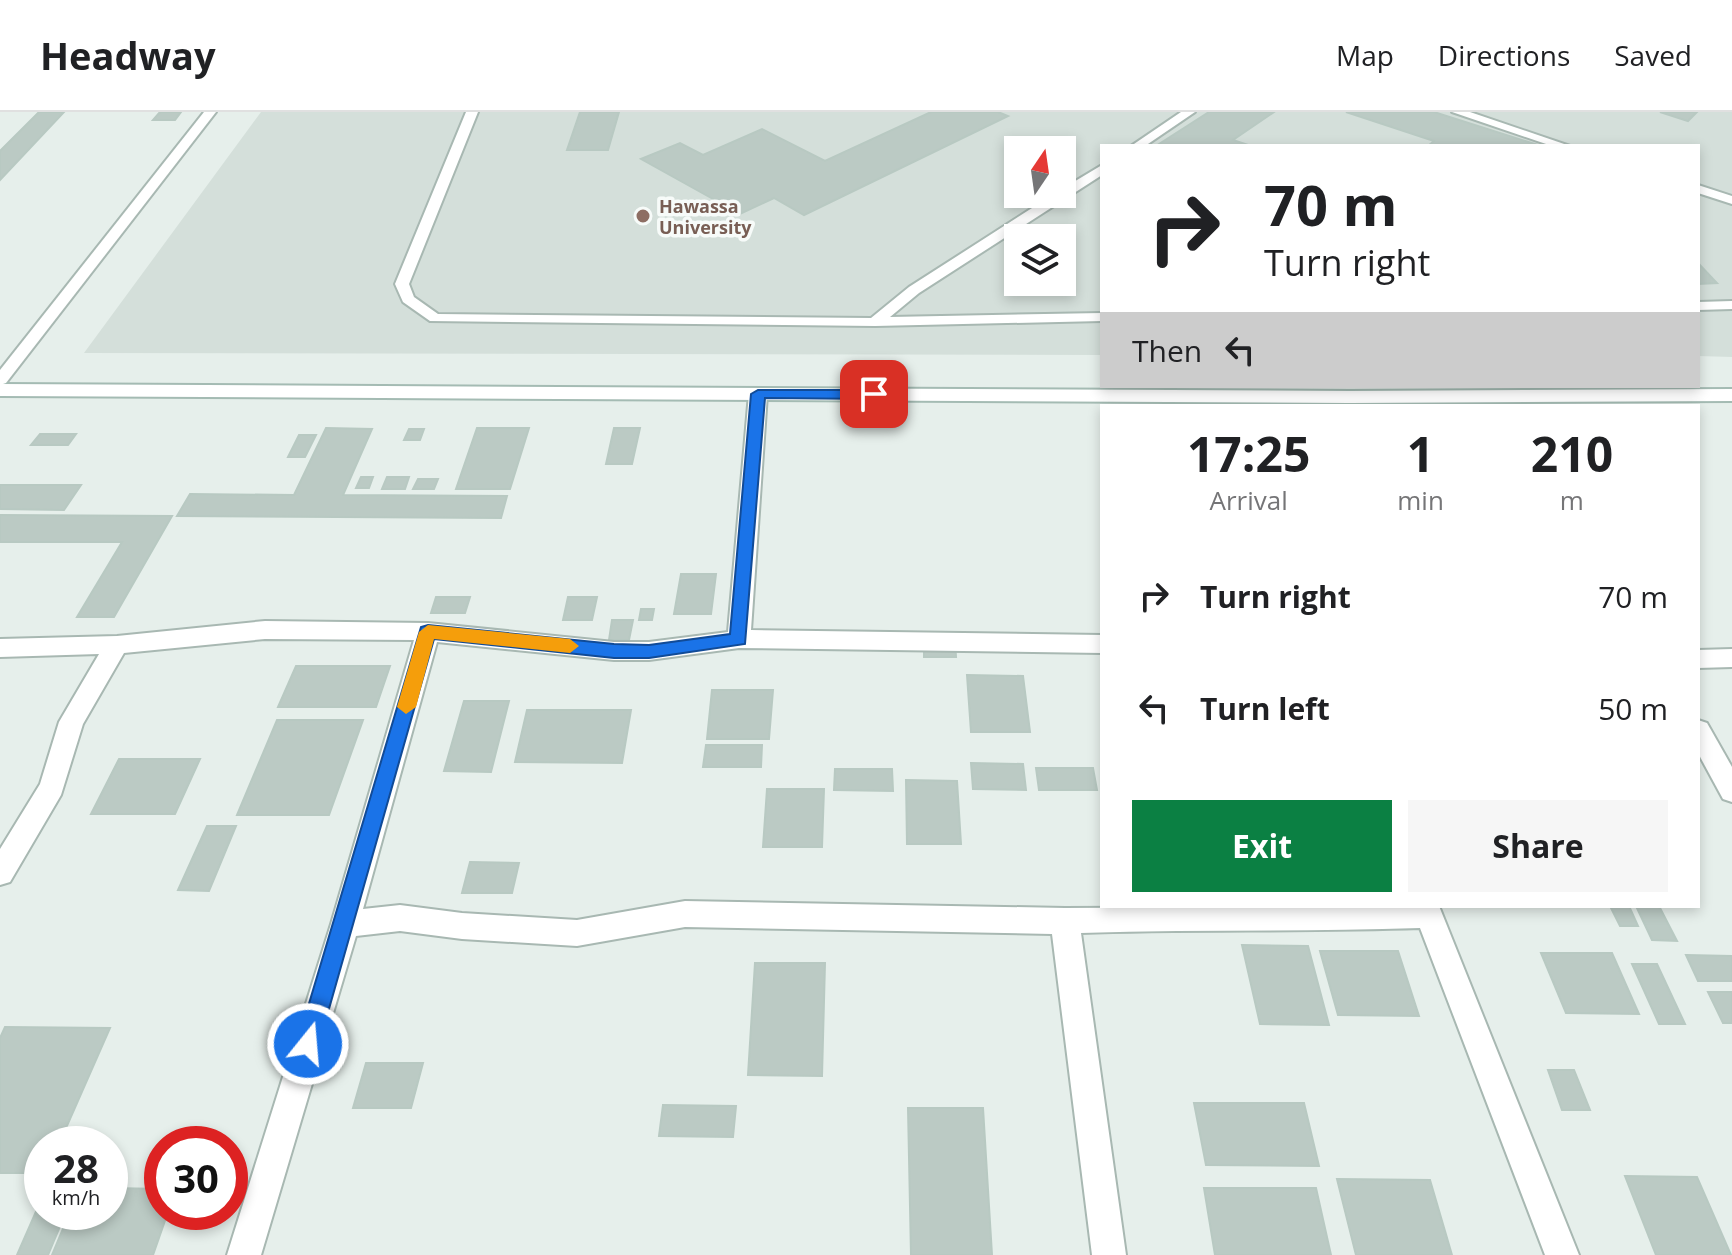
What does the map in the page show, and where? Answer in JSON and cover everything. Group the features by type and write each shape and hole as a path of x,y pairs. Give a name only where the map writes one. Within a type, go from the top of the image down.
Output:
{"street":[{"path":"0,390 1350,397 1732,395"},
{"path":"739,639 758,394"},
{"path":"0,648 117,645 265,630 428,632 614,651 649,651 739,639 1100,644"},
{"path":"244,1255 345,924 428,632"},
{"path":"0,873 52,787 71,722 117,645"},
{"path":"1700,659 1732,658"},
{"path":"1700,734 1732,791"},
{"path":"345,924 400,918 462,926 577,933 685,914 1065,921 1196,916 1339,918 1427,910 1562,1255"},
{"path":"1065,921 1109,1255"}],"lane":[{"path":"0,380 210,112"},
{"path":"472,112 402,284 408,299 435,318 875,322 1100,317"},
{"path":"1140,144 1189,112"},
{"path":"1458,112 1558,144"},
{"path":"875,322 914,290 1100,170"},
{"path":"1700,190 1732,200"},
{"path":"1700,306 1732,305"}],"shaded area":[{"name":"Hawassa University","path":"261,112 1732,112 1732,357 1700,356 1700,144 1100,144 1100,355 84,353"}],"building":[{"path":"39,112 64,112 0,180 0,151"},
{"path":"160,112 181,112 175,120 153,120"},
{"path":"580,112 619,112 608,150 567,150"},
{"path":"931,112 998,112 1008,116 804,215 774,198 740,214 641,159 680,143 703,155 762,129 825,161"},
{"path":"1209,112 1274,112 1233,140 1245,144 1159,144"},
{"path":"1346,112 1434,112 1535,144 1430,144 1434,141"},
{"path":"1660,112 1697,112 1688,121"},
{"path":"1700,265 1717,283 1700,284"},
{"path":"326,428 372,429 343,495 507,496 501,518 177,516 190,494 294,495"},
{"path":"477,428 529,428 510,489 456,489"},
{"path":"614,428 640,428 632,464 606,464"},
{"path":"409,429 424,429 420,440 404,440"},
{"path":"40,434 76,434 68,445 31,445"},
{"path":"299,435 316,435 305,457 288,457"},
{"path":"361,477 373,477 369,488 356,488"},
{"path":"387,477 409,477 405,489 382,489"},
{"path":"418,479 438,479 434,489 413,489"},
{"path":"0,485 81,485 64,510 0,509"},
{"path":"0,515 172,516 114,617 77,617 122,542 0,542"},
{"path":"681,574 716,574 711,614 674,614"},
{"path":"436,597 470,597 465,613 431,613"},
{"path":"568,597 597,597 592,620 563,620"},
{"path":"641,609 654,609 652,620 639,620"},
{"path":"612,620 633,620 629,640 609,640"},
{"path":"924,641 955,641 956,657 924,657"},
{"path":"296,666 390,666 376,707 278,707"},
{"path":"967,675 1023,676 1030,732 971,732"},
{"path":"712,690 773,690 769,739 707,739"},
{"path":"464,701 509,701 491,772 444,771"},
{"path":"527,710 631,710 622,763 515,762"},
{"path":"277,720 363,720 329,815 237,815"},
{"path":"706,745 762,745 761,767 703,767"},
{"path":"119,759 200,759 175,814 91,814"},
{"path":"971,763 1023,764 1026,790 973,789"},
{"path":"1036,768 1093,768 1097,790 1039,790"},
{"path":"835,769 892,769 893,791 834,790"},
{"path":"906,780 957,781 961,844 907,844"},
{"path":"767,789 824,789 822,847 763,847"},
{"path":"207,826 236,826 209,891 178,890"},
{"path":"470,862 519,863 512,893 462,893"},
{"path":"1611,908 1630,908 1638,926 1620,926"},
{"path":"1637,908 1660,908 1677,941 1652,940"},
{"path":"1242,945 1308,946 1329,1025 1260,1024"},
{"path":"1320,951 1398,951 1419,1016 1338,1015"},
{"path":"1541,953 1612,953 1639,1014 1566,1013"},
{"path":"1686,955 1732,956 1732,981 1698,981"},
{"path":"755,963 825,963 822,1076 748,1075"},
{"path":"1632,964 1657,964 1685,1024 1659,1024"},
{"path":"1708,992 1732,992 1732,1023 1723,1023"},
{"path":"5,1027 110,1028 67,1126 24,1126 24,1173 0,1173 0,1038"},
{"path":"366,1063 423,1063 411,1108 353,1108"},
{"path":"1548,1070 1574,1070 1590,1110 1562,1110"},
{"path":"1194,1103 1304,1103 1319,1166 1206,1165"},
{"path":"663,1105 736,1106 733,1137 659,1136"},
{"path":"908,1108 983,1108 992,1255 911,1255"},
{"path":"1625,1176 1697,1177 1731,1255 1656,1255"},
{"path":"1337,1179 1430,1180 1452,1255 1356,1255"},
{"path":"128,1188 144,1189 144,1230 162,1230 153,1255 52,1255 62,1230 128,1230"},
{"path":"1204,1188 1316,1188 1331,1255 1215,1255"},
{"path":"28,1230 58,1230 48,1255 17,1255"}],"slow traffic":[{"path":"406,707 428,632 570,646"}],"place":[{"name":"Hawassa University","path":"643,216"}],"route":[{"path":"308,1044 428,632 614,651 649,651 739,639 758,394 874,394"}]}
